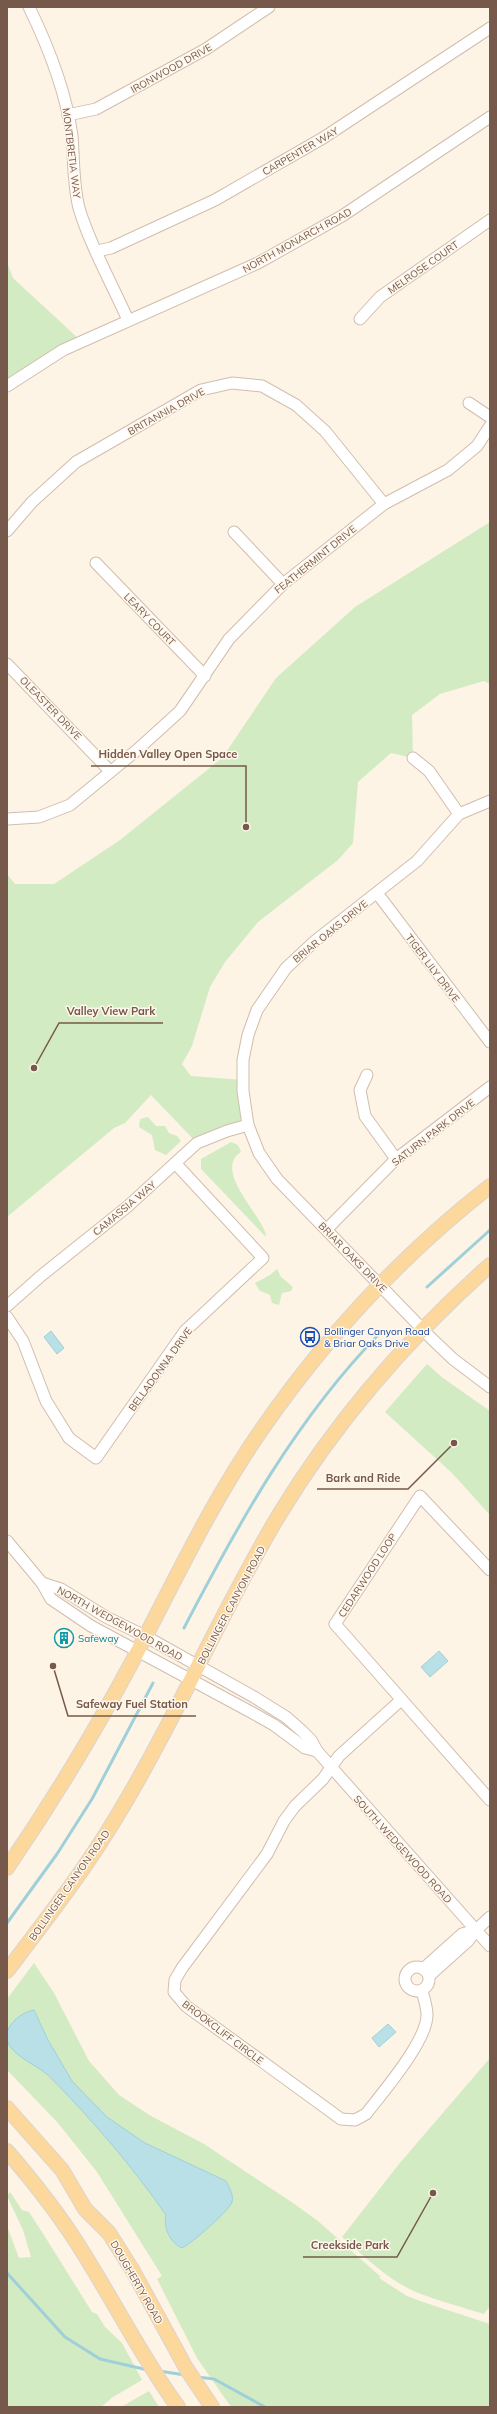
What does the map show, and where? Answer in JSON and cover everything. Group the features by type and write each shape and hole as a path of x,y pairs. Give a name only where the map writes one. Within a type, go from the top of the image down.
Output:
{"main road":[{"path":"7,1868 76,1763 138,1650 197,1536 261,1430 300,1377 380,1285 416,1249 490,1186"},
{"name":"BOLLINGER CANYON ROAD","path":"7,1971 83,1869 117,1817 198,1667 252,1562 310,1466 343,1421 422,1330 490,1265"},
{"name":"DOUGHERTY ROAD","path":"7,2108 62,2170 85,2209 109,2233 186,2368 212,2407"},
{"path":"7,2151 34,2182 78,2243 127,2327 178,2407"}],"street":[{"name":"MONTBRETIA WAY","path":"29,7 53,60 68,115 72,136 75,189 80,210 128,320"},
{"name":"IRONWOOD DRIVE","path":"68,115 96,109 206,49 269,7"},
{"name":"CARPENTER WAY","path":"97,251 111,248 215,200 323,138 490,28"},
{"name":"NORTH MONARCH ROAD","path":"7,386 62,350 258,264 342,216 490,117"},
{"name":"MELROSE COURT","path":"360,319 380,297 490,220"},
{"name":"BRITANNIA DRIVE","path":"7,531 32,502 76,462 201,390 232,383 262,386 296,405 325,431 384,504"},
{"path":"469,403 490,417"},
{"name":"FEATHERMINT DRIVE","path":"7,819 39,817 70,805 180,711 229,639 283,584 384,504 448,470 477,446 490,426"},
{"path":"234,532 283,584"},
{"name":"LEARY COURT","path":"96,563 205,676"},
{"name":"OLEASTER DRIVE","path":"7,664 110,771"},
{"path":"413,758 429,771 459,814"},
{"name":"BRIAR OAKS DRIVE","path":"490,801 459,814 417,861 315,941 286,968 257,1010 248,1035 243,1060 243,1091 248,1125 259,1153 277,1179 327,1229 422,1330 453,1359 490,1387"},
{"name":"TIGER LILY DRIVE","path":"377,893 490,1042"},
{"path":"367,1075 360,1090 365,1116 396,1159"},
{"name":"SATURN PARK DRIVE","path":"327,1229 396,1159 490,1087"},
{"name":"CAMASSIA WAY","path":"7,1306 176,1164 197,1143 227,1131 248,1125"},
{"name":"BELLADONNA DRIVE","path":"7,1317 23,1341 46,1401 69,1438 96,1458 185,1331 263,1258 176,1164"},
{"name":"CEDARWOOD LOOP","path":"490,1570 420,1496 335,1624 490,1800"},
{"name":"NORTH WEDGEWOOD ROAD","path":"7,1541 42,1583 52,1598 65,1609 91,1626 138,1650 191,1680"},
{"name":"NORTH WEDGEWOOD ROAD","path":"42,1583 60,1588 106,1617 145,1636 198,1667"},
{"name":"SOUTH WEDGEWOOD ROAD","path":"198,1667 254,1697 286,1717 312,1740 317,1752 490,1946"},
{"name":"SOUTH WEDGEWOOD ROAD","path":"191,1680 274,1725 305,1748 317,1752"},
{"path":"331,1768 339,1756 401,1700"},
{"name":"BROOKCLIFF CIRCLE","path":"331,1768 295,1806 284,1821 267,1854 182,1968 175,1980 174,1992 186,2006 341,2119 355,2120 366,2114 418,2043 425,2027 428,2014 422,1991"},
{"path":"426,1972 468,1941 476,1930 490,1917"},
{"path":"416,1967 426,1972 428,1986 422,1991 411,1990 405,1980 410,1970 416,1967"}],"green space":[{"path":"7,262 13,278 81,341 7,386"},
{"path":"490,522 490,684 484,681 440,694 412,715 413,758 391,753 358,782 353,843 338,860 258,922 225,962 210,987 192,1046 182,1064 191,1076 243,1080 248,1125 197,1143 151,1095 125,1123 114,1128 7,1217 7,874 15,884 54,884 120,840 222,758 276,678 355,607"},
{"path":"148,1117 156,1126 165,1126 169,1133 177,1136 181,1141 166,1155 155,1150 152,1135 139,1127 140,1119"},
{"path":"231,1142 238,1145 241,1152 234,1160 232,1171 236,1183 264,1229 266,1237 201,1169 201,1159"},
{"path":"277,1269 281,1277 293,1287 291,1291 282,1293 279,1305 272,1303 270,1295 260,1291 255,1283 270,1275"},
{"path":"427,1364 443,1378 490,1411 490,1515 452,1473 385,1412"},
{"path":"34,1963 54,1993 89,2061 119,2095 151,2116 204,2144 293,2203 318,2221 381,2277 379,2278 407,2296 490,2324 490,2407 231,2407 197,2358 157,2279 162,2276 97,2172 58,2123 7,2070 7,1999"},
{"path":"490,2058 490,2306 484,2314 433,2298 406,2287 377,2268 342,2237 399,2164"},
{"path":"10,2192 22,2210 29,2212 92,2312 97,2314 105,2327 122,2343 142,2380 113,2397 101,2407 7,2407 7,2226 19,2258 31,2257 23,2230 7,2196"},
{"path":"149,2391 159,2407 121,2407"}],"water":[{"path":"51,1331 64,1348 57,1354 44,1337"},
{"path":"439,1651 448,1661 430,1677 421,1667"},
{"path":"34,2010 48,2040 72,2081 107,2117 145,2143 226,2181 231,2191 232,2202 210,2226 187,2245 182,2248 171,2239 166,2225 166,2215 140,2179 98,2128 52,2079 18,2055 9,2045 7,2033 9,2027 23,2014"},
{"path":"388,2024 396,2032 379,2047 372,2038"}],"waterway":[{"path":"427,1287 490,1230"},
{"path":"184,1628 248,1510 296,1436 322,1400 380,1333"},
{"path":"7,1923 57,1854 92,1799 153,1683"},
{"path":"7,2273 65,2337 100,2359 148,2370"},
{"path":"159,2371 185,2375"},
{"path":"197,2377 214,2379 265,2407"}],"place":[{"name":"Hidden Valley Open Space","path":"246,827"},
{"name":"Valley View Park","path":"34,1068"},
{"name":"Bollinger Canyon Road & Briar Oaks Drive","path":"310,1337"},
{"name":"Bark and Ride","path":"454,1443"},
{"name":"Safeway","path":"64,1638"},
{"name":"Safeway Fuel Station","path":"53,1666"},
{"name":"Creekside Park","path":"433,2193"}]}
